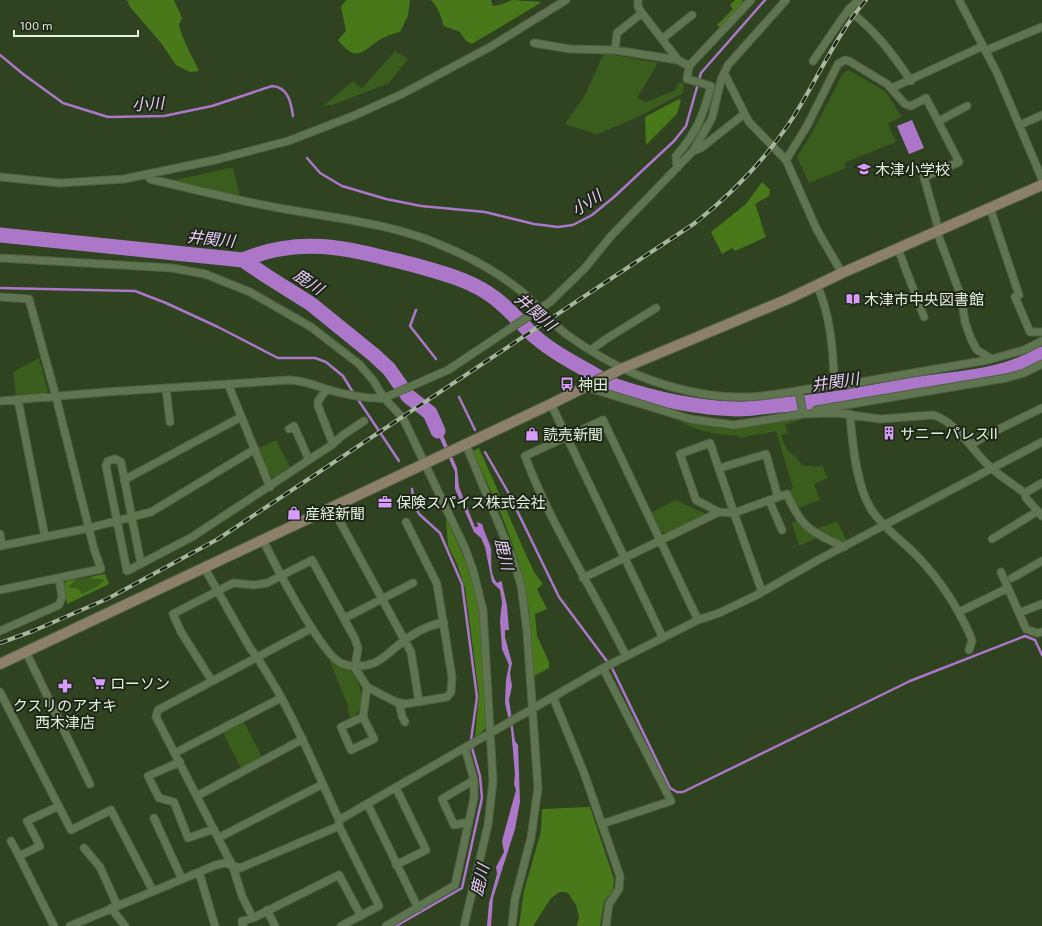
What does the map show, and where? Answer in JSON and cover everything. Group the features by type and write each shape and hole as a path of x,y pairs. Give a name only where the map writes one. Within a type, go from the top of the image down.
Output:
{"street":[{"path":"0,176 60,183 124,179 222,158 281,142 348,118 467,60 566,0"},
{"path":"638,0 638,7 678,60"},
{"path":"678,168 676,156 693,135 704,113 711,86 687,80 689,66 751,0"},
{"path":"0,401 166,388 298,380 327,389 362,396 387,396 448,370 550,302 585,268 611,236 678,168 693,151 712,118 724,73 736,54 786,0"},
{"path":"813,61 848,10 859,0"},
{"path":"959,0 985,48 1020,125 1042,180"},
{"path":"848,10 866,24 885,43 911,81"},
{"path":"615,50 617,33 642,13"},
{"path":"662,39 692,15"},
{"path":"892,88 985,48 1042,27"},
{"path":"534,43 570,49 615,50 678,60 689,66"},
{"path":"786,160 807,126 838,64 845,60 892,88 905,104 911,106 926,98 959,162 924,177 938,231 961,296 967,329 975,347 992,359"},
{"path":"724,73 749,122 786,160 817,230 842,273"},
{"path":"939,121 967,106"},
{"path":"693,151 701,148 744,114"},
{"path":"1020,125 1042,115"},
{"path":"148,174 150,179 157,181 276,207 382,227 414,235 480,263 521,291 566,334 619,370 645,379 709,395 748,398 799,392 992,359 1024,350 1042,341"},
{"path":"0,664 463,446 619,370 788,299 842,273 1042,185"},
{"path":"990,208 1019,295 1015,296 1025,323 1030,332 1042,332"},
{"path":"898,249 924,317"},
{"path":"0,258 177,269 195,271 220,279 277,306 330,340 359,364 387,396 402,418 427,463 465,548 479,590 483,610 492,766 492,799 488,826 464,926"},
{"path":"799,392 834,379 830,321 817,285"},
{"path":"0,297 29,299 56,397 94,549 101,569 0,590"},
{"path":"591,350 656,308"},
{"path":"586,387 690,419 734,425 1006,378 1024,373 1042,364"},
{"path":"228,384 270,487"},
{"path":"166,388 170,422"},
{"path":"327,389 318,401 318,406 334,444"},
{"path":"799,392 803,413"},
{"path":"18,400 45,537"},
{"path":"551,404 663,638"},
{"path":"971,445 988,434 1042,408"},
{"path":"803,413 850,414 880,419 933,415 940,417 971,445 992,468 1025,493 1026,498 1040,513 992,538"},
{"path":"850,414 852,443 858,472 871,508 885,525 923,563 944,587 959,612 970,635 972,641 970,650"},
{"path":"124,480 241,417"},
{"path":"626,656 583,578 534,481 525,456 603,420 698,620"},
{"path":"141,564 120,462 115,459 110,460 106,466 126,571 141,564 192,537 334,444 343,435 364,421"},
{"path":"289,429 294,426 309,460"},
{"path":"70,926 199,872 225,863 233,867 240,868 339,823 396,788 530,711 538,704 613,663 698,620 719,613 762,592 1042,442"},
{"path":"762,592 734,513 720,468 710,443 680,454 696,500 719,512 734,513 787,494 794,510 812,532 844,547"},
{"path":"463,446 498,519 512,556 521,585 527,632 530,711 538,788 531,838 515,899 512,926"},
{"path":"0,534 1,546 89,528 151,512 255,449"},
{"path":"720,468 766,454 778,497"},
{"path":"1025,493 1042,483"},
{"path":"769,500 782,530"},
{"path":"332,508 411,652 419,702"},
{"path":"583,578 719,512"},
{"path":"212,681 181,632 173,614 233,583 254,585 267,583 312,560 345,618 355,639 358,648 355,668 367,687 399,703 405,704 447,697 451,692 452,678 437,584 406,522"},
{"path":"263,540 281,576 312,628 331,654 340,663 355,668 380,660 404,640 420,630 444,622"},
{"path":"1012,578 1042,561"},
{"path":"204,567 250,648 258,657 303,739 339,823 379,906 341,926"},
{"path":"1001,572 1026,629 1037,633 1042,632"},
{"path":"0,631 59,604 62,597 59,578"},
{"path":"345,618 381,598 413,583"},
{"path":"959,612 1008,588"},
{"path":"1019,613 1042,604"},
{"path":"253,918 242,896 233,867 156,717 158,710 312,628"},
{"path":"26,652 90,784"},
{"path":"602,824 671,801 604,668"},
{"path":"363,716 342,727 351,750 374,739 363,716 367,687"},
{"path":"0,692 71,830 111,810 153,891"},
{"path":"553,697 584,773 620,882 619,889 608,907 606,926"},
{"path":"175,753 281,698"},
{"path":"399,703 405,722"},
{"path":"197,796 303,739"},
{"path":"386,926 455,885 474,798 474,780 465,748"},
{"path":"180,762 148,776 159,798 174,802 188,838 214,829"},
{"path":"469,822 454,825 442,799 474,780"},
{"path":"218,838 323,784"},
{"path":"396,788 426,850 396,865"},
{"path":"368,805 418,908"},
{"path":"19,856 40,846 27,821 59,806"},
{"path":"154,818 182,879"},
{"path":"11,841 54,926"},
{"path":"84,848 100,867 114,907 125,926"},
{"path":"199,872 214,926"},
{"path":"243,926 242,921 253,918 339,875 360,916"},
{"path":"267,910 275,926"}],"green space":[{"path":"127,0 174,0 182,18 179,25 185,43 199,71 190,72 176,65 161,43 130,7"},
{"path":"346,0 410,0 408,16 400,32 385,37 357,54 345,48 338,40 346,31 341,7"},
{"path":"431,0 491,0 493,6 512,0 542,2 472,44 466,41 460,32 444,26 438,9"},
{"path":"735,0 742,0 745,3 721,29 717,25 733,9 730,5"},
{"path":"395,51 408,59 389,83 333,105 324,105 353,81 362,88"},
{"path":"604,53 658,63 637,98 646,102 676,90 678,83 684,82 683,93 644,114 601,133 596,134 565,124 585,95"},
{"path":"849,70 885,91 902,117 888,123 896,142 844,163 846,168 809,183 797,157 813,131 843,73"},
{"path":"679,99 681,100 677,114 646,145 645,117"},
{"path":"233,168 240,196 236,197 167,182"},
{"path":"762,182 770,190 769,196 755,204 766,237 735,251 732,248 722,254 711,232 746,204"},
{"path":"39,358 48,391 46,394 16,396 13,372"},
{"path":"800,416 800,420 785,425 788,433 781,436 787,450 797,458 802,465 816,467 822,465 828,478 814,484 820,500 795,509 787,491 793,488 776,431 740,438 739,436 699,430 677,420 728,429"},
{"path":"276,440 290,467 275,477 270,477 259,448"},
{"path":"479,448 534,572 543,584 537,589 547,609 535,614 537,636 549,662 549,668 534,676 526,591 514,546 508,530 473,451"},
{"path":"676,500 706,514 666,533 659,531 650,513"},
{"path":"446,518 470,575 479,611 484,661 486,728 475,738 479,694 465,588 457,564 448,546"},
{"path":"799,520 819,537 799,546 792,523"},
{"path":"837,521 847,541 842,543 814,530"},
{"path":"105,574 109,584 67,604 67,581"},
{"path":"105,574 109,584 67,604 63,584 67,581 77,579 69,586 70,588 79,589 82,594 98,586 104,581 103,579 93,579 90,577"},
{"path":"332,661 349,669 358,682 361,703 356,715 351,719 347,710 349,708 330,662"},
{"path":"244,722 262,757 241,768 223,733"},
{"path":"590,807 614,879 613,890 604,902 600,926 577,926 579,917 576,905 568,893 560,892 551,898 533,926 519,926 524,891 541,831 542,809"}],"shaded area":[{"path":"912,120 924,148 909,154 897,126"},
{"path":"430,413 437,421 457,468 459,487 475,527 478,527 477,522 482,524 491,549 491,566 494,579 497,583 501,581 502,583 507,606 509,630 505,630 505,637 512,663 510,673 512,686 509,700 515,741 518,745 520,802 515,829 493,898 491,926 487,926 489,903 497,874 496,867 504,852 502,841 516,790 514,784 515,774 511,729 505,703 506,680 509,665 502,649 500,621 502,602 500,590 492,582 485,547 481,538 474,532 455,489 455,472"}],"waterway":[{"name":"小川","path":"307,158 320,173 342,186 386,199 421,206 485,212 534,224 558,227 573,225 592,215 614,197 674,141 686,126 701,73 765,0"},
{"name":"小川","path":"0,55 63,103 108,117 164,116 212,106 272,86 282,89 288,96 293,116"},
{"name":"井関川","path":"0,235 243,260 265,252 308,246 349,250 392,259 451,276 478,287 499,301 546,346 609,383 661,399 707,407 748,409 812,402 993,373 1026,362 1042,354"},
{"name":"鹿川","path":"243,260 311,304 374,355 389,369 408,396 430,413 438,431"},
{"path":"0,288 135,291 166,303 218,327 278,358 315,358 326,362 343,376 354,394"},
{"path":"416,310 410,326 436,359"},
{"path":"459,397 475,430"},
{"path":"357,398 399,461"},
{"path":"485,452 508,492 559,597 612,668 670,788 677,792 683,792 910,681 1025,636 1035,640 1042,655"},
{"path":"412,489 414,504 419,514 440,533 462,584 477,697 471,740"},
{"path":"396,926 462,888 482,798 480,776 472,748"}],"railway":[{"path":"0,643 33,631 109,598 218,539 695,223 736,187 773,146 803,102 836,42 855,13 866,0"}],"place":[{"name":"木津小学校","path":"864,169"},
{"name":"木津市中央図書館","path":"853,299"},
{"name":"神田","path":"567,384"},
{"name":"サニーパレスII","path":"889,433"},
{"name":"読売新聞","path":"532,434"},
{"name":"保険スパイス株式会社","path":"385,502"},
{"name":"産経新聞","path":"294,513"},
{"name":"ローソン","path":"99,683"},
{"name":"クスリのアオキ 西木津店","path":"65,686"}]}
